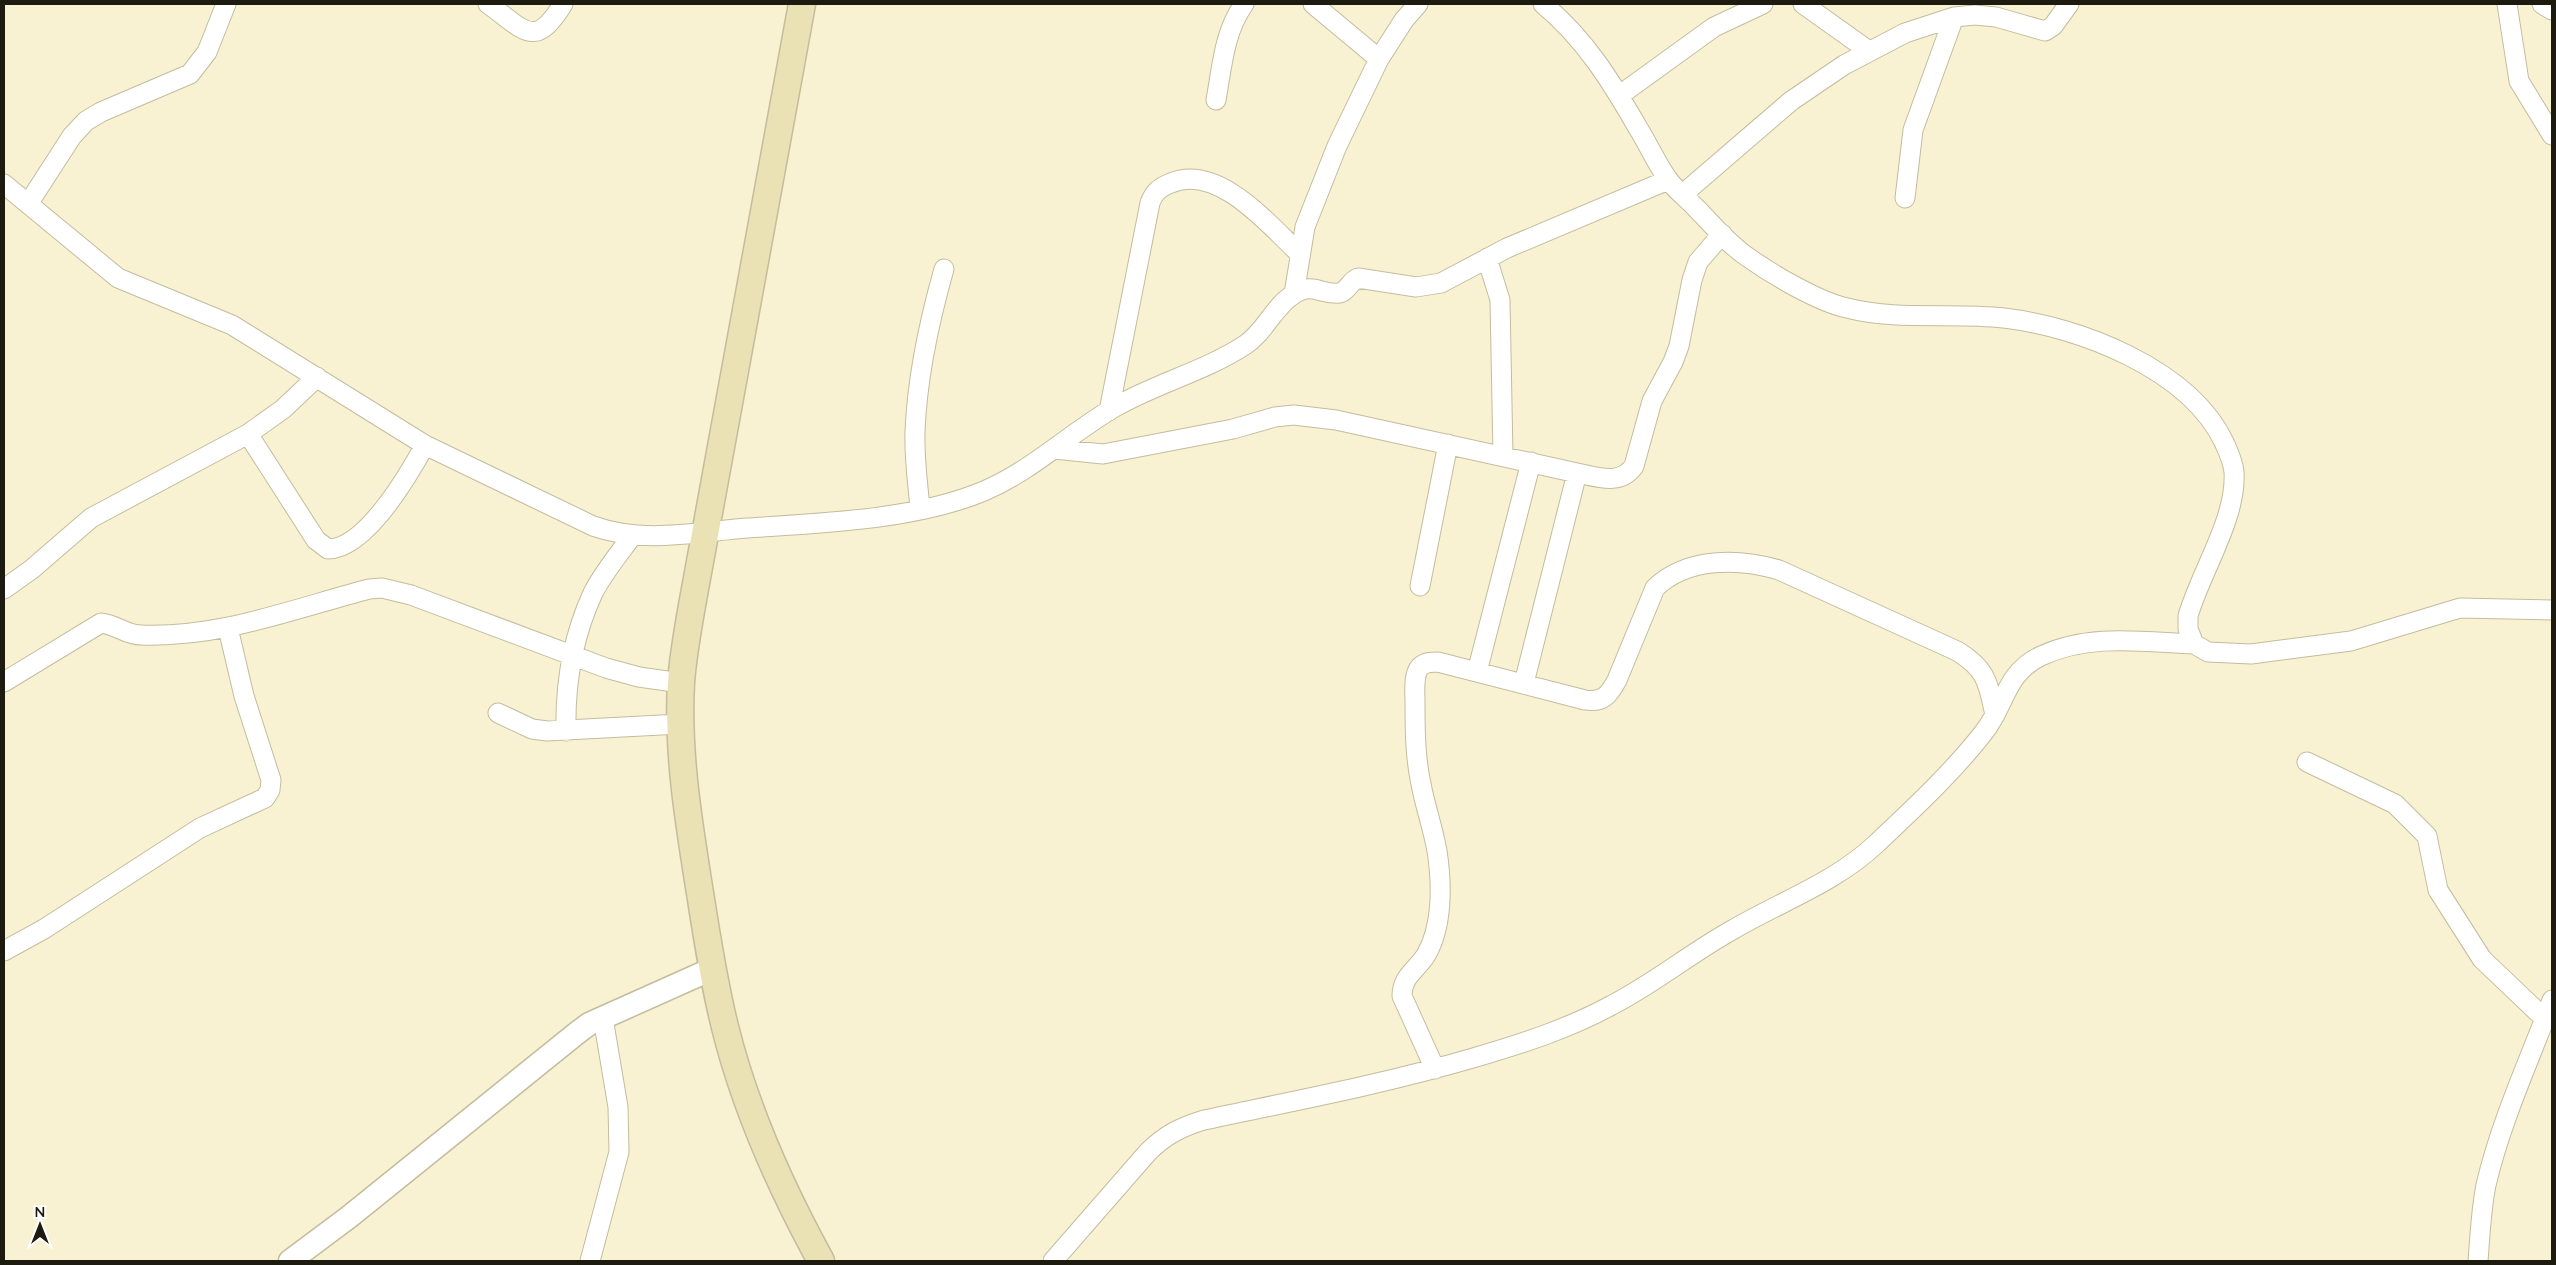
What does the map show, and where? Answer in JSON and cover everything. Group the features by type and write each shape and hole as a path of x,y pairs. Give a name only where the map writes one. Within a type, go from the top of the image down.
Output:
{"main road":[{"path":"802,4 688,627 681,683 680,724 684,782 712,969 725,1028 771,1158 821,1261"}],"street":[{"path":"28,204 72,136 86,121 101,112 190,74 207,52 226,4"},
{"path":"488,4 523,29 533,33 547,28 563,4"},
{"path":"1216,100 1227,38 1232,23 1244,4"},
{"path":"1313,4 1379,58"},
{"path":"1294,294 1299,253 1315,198 1379,58 1404,20 1418,4"},
{"path":"1543,4 1579,38 1620,95 1668,180 1748,258 1832,304 1868,312 1977,315 2033,322 2094,341 2151,368 2192,398 2219,431 2234,469 2233,491 2224,522 2188,616 2188,629 2194,644"},
{"path":"1620,95 1714,27 1763,4"},
{"path":"1803,4 1869,51"},
{"path":"1683,194 1791,101 1869,51 1905,33 1954,17 1974,15 1996,17 2045,31 2053,26 2069,4"},
{"path":"2507,4 2519,81 2552,135"},
{"path":"2542,4 2552,10"},
{"path":"1905,198 1913,130 1954,17"},
{"path":"1108,411 1150,203 1153,194 1160,188 1173,182 1198,179 1223,188 1255,211 1299,253"},
{"path":"4,184 118,278 232,326 425,445 593,526 613,533 632,536 817,523 920,509 983,491 1030,467 1108,411 1132,397 1224,357 1247,344 1285,301 1294,294 1312,287 1339,293 1344,292 1353,280 1358,278 1416,287 1427,286 1453,277 1487,258 1668,180"},
{"path":"1054,450 1102,454 1233,429 1275,417 1294,415 1336,420 1577,473 1612,479 1621,478 1628,474 1634,466 1652,401 1674,362 1692,280 1698,262 1722,234"},
{"path":"1487,258 1500,300 1503,456"},
{"path":"920,509 915,446 917,408 931,316 944,269"},
{"path":"4,589 32,569 91,518 248,434 283,409 317,377"},
{"path":"248,434 316,540 328,549 345,546 355,539 386,506 404,484 425,445"},
{"path":"1420,586 1448,444"},
{"path":"1477,672 1531,462"},
{"path":"1524,684 1577,473"},
{"path":"566,731 566,690 572,656 594,593 632,536"},
{"path":"1434,1069 1402,996 1402,986 1405,978 1417,967 1429,948 1435,930 1438,907 1436,849 1421,786 1415,747 1416,675 1420,668 1428,663 1438,662 1585,700 1595,702 1603,700 1610,693 1617,680 1655,588 1665,579 1685,569 1733,562 1758,564 1779,570 1974,661 1982,671 1988,686 1995,715"},
{"path":"4,682 101,623 108,623 123,632 139,635 228,628 382,588 411,595 572,656 623,673 681,683"},
{"path":"1053,1261 1148,1152 1163,1138 1181,1127 1204,1120 1378,1084 1534,1039 1584,1020 1645,988 1733,929 1844,869 1877,843 1946,774 1985,731 2014,677 2025,666 2040,656 2070,645 2107,640 2194,644 2208,652 2251,654 2351,641 2460,608 2552,610"},
{"path":"4,951 44,929 200,828 265,798 270,790 271,780 244,696 228,628"},
{"path":"498,714 532,730 566,731 680,724"},
{"path":"2308,762 2395,804 2427,836 2438,890 2482,959 2545,1019"},
{"path":"290,1261 349,1217 577,1033 602,1018 712,969"},
{"path":"2478,1261 2486,1187 2492,1160 2501,1131 2552,1000"},
{"path":"590,1261 619,1152 618,1107 602,1018"}]}
